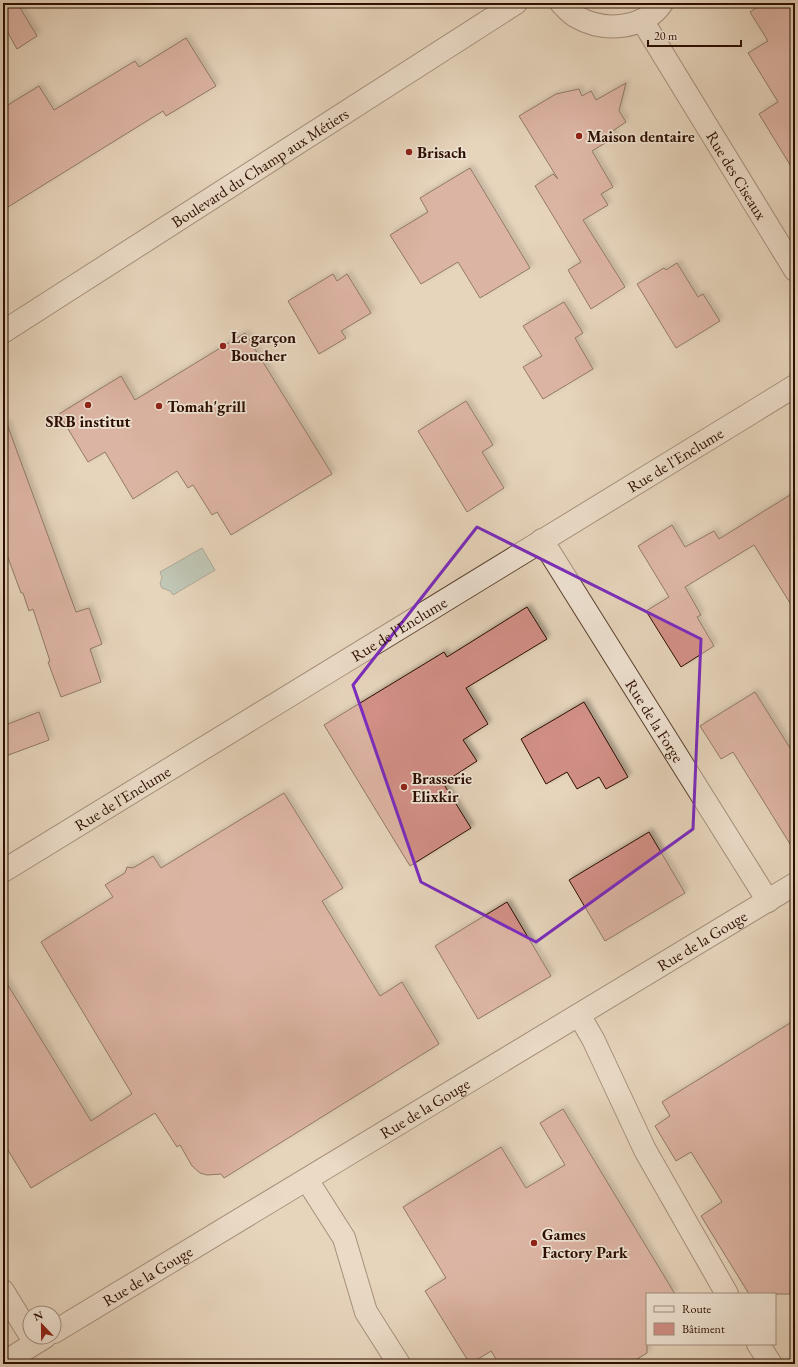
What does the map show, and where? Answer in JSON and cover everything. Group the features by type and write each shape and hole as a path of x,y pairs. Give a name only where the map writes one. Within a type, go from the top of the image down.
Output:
{"street":[{"name":"Boulevard du Champ aux Métiers","path":"3,332 516,3"},
{"path":"561,3 576,17 597,26 620,26 642,20 662,3"},
{"name":"Rue des Ciseaux","path":"642,20 795,270"},
{"name":"Rue de l'Enclume","path":"3,871 795,386"},
{"name":"Rue de la Forge","path":"542,540 768,901"},
{"name":"Rue de la Gouge","path":"62,1327 795,884"},
{"path":"579,1015 593,1039 645,1150 726,1293"},
{"path":"307,1180 344,1238 366,1312 399,1364"},
{"path":"3,1291 22,1318"},
{"path":"3,1363 27,1345"},
{"path":"759,1345 771,1364"}],"highlighted area":[{"path":"477,527 701,639 693,829 536,942 421,882 353,685"}],"water":[{"path":"202,548 215,570 173,595 170,591 162,588 160,584 162,577 160,572"}],"building":[{"path":"3,3 17,3 37,36 17,49 3,24"},
{"path":"764,3 795,3 795,173 759,114 778,102 748,53 768,41 750,12"},
{"path":"186,38 216,86 166,116 163,111 3,210 3,108 39,86 54,110 135,61 139,67"},
{"path":"626,83 619,111 626,122 611,132 615,137 592,151 613,187 601,194 608,205 583,220 625,287 591,309 568,270 581,262 535,186 553,174 558,179 519,116 556,94 579,89 582,96 591,91 596,100"},
{"path":"470,168 530,268 480,298 458,262 421,284 390,235 428,212 420,198"},
{"path":"677,263 698,297 703,294 720,321 676,348 637,284 664,268 666,270"},
{"path":"333,274 337,281 347,274 371,313 341,331 346,338 319,354 288,301"},
{"path":"564,302 583,333 575,338 593,369 543,399 523,367 542,356 523,326"},
{"path":"245,333 332,474 231,535 217,512 212,515 193,485 188,488 177,471 133,499 105,452 88,462 59,414 121,376 135,400"},
{"path":"466,401 493,445 482,452 504,488 467,512 418,431"},
{"path":"3,424 7,424 76,612 89,608 102,644 90,649 101,682 61,697 48,662 50,661 33,609 29,611 3,544"},
{"path":"795,492 795,611 754,545 685,587 701,615 697,617 714,646 681,667 646,611 669,597 638,546 672,525 685,547 714,531 719,539"},
{"path":"527,607 547,639 466,688 488,724 463,740 477,761 443,783 471,828 410,866 324,725 444,652 447,657"},
{"path":"755,692 795,756 795,852 733,752 721,759 700,726"},
{"path":"584,702 628,777 606,789 599,777 577,789 567,772 546,784 521,739"},
{"path":"39,712 49,740 3,757 3,726"},
{"path":"284,793 343,888 322,901 380,996 402,982 439,1044 224,1178 221,1174 207,1175 200,1173 192,1166 180,1145 177,1147 155,1113 31,1188 3,1142 3,977 91,1121 132,1094 41,942 113,897 105,885 125,873 127,867 133,868 153,856 161,868"},
{"path":"649,832 685,893 605,941 569,880"},
{"path":"507,902 551,976 478,1019 435,946"},
{"path":"795,1020 795,1294 748,1293 701,1216 722,1202 691,1152 676,1161 655,1126 670,1116 662,1102"},
{"name":"Games Factory Park","path":"563,1109 674,1293 646,1293 647,1353 629,1364 499,1364 491,1351 470,1364 425,1291 446,1278 403,1207 501,1147 526,1188 565,1165 540,1123"}],"place":[{"name":"Maison dentaire","path":"579,136"},
{"name":"Brisach","path":"409,152"},
{"name":"Le garçon Boucher","path":"223,346"},
{"name":"SRB institut","path":"88,405"},
{"name":"Tomah'grill","path":"159,406"},
{"name":"Brasserie Elixkir","path":"404,787"},
{"name":"Games Factory Park","path":"534,1243"}]}
